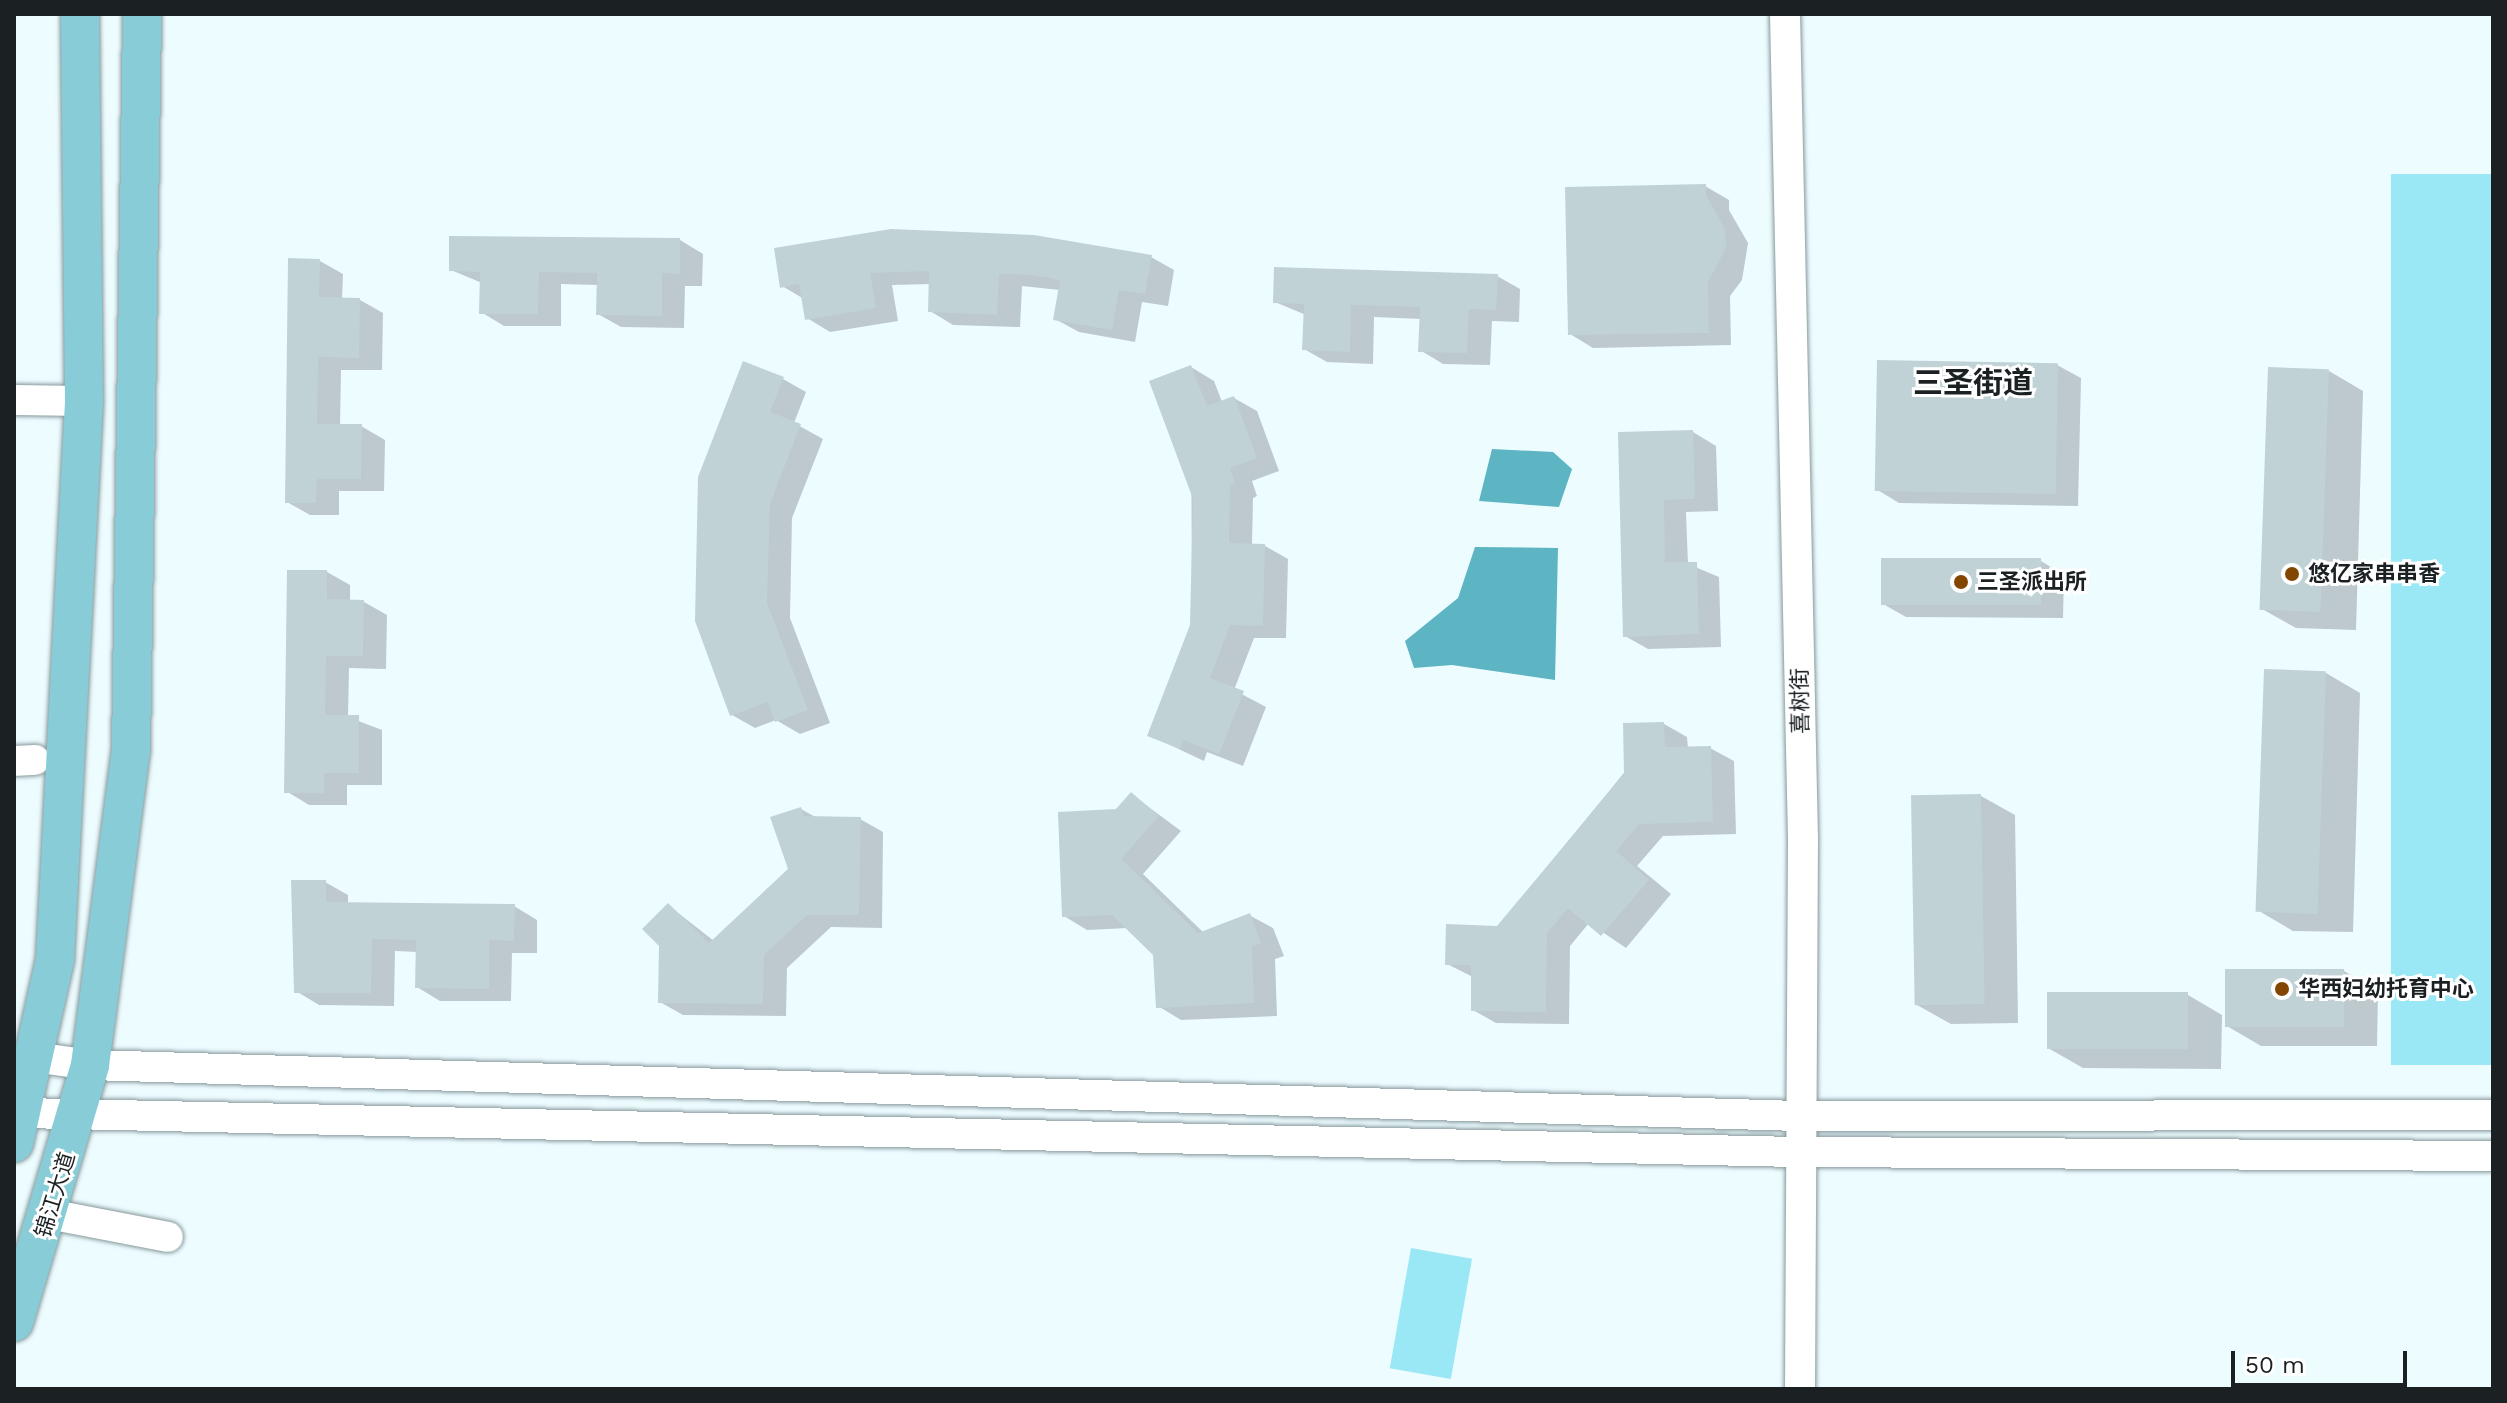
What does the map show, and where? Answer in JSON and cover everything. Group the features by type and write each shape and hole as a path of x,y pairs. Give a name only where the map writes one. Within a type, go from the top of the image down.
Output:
{"main road":[{"path":"23,1096 55,959 84,401 80,14"},
{"name":"锦江大道","path":"14,1322 79,1113 90,1065 131,751 142,14"}],"street":[{"name":"喜树街","path":"1785,14 1803,823 1800,1389"},
{"path":"14,400 84,401"},
{"path":"23,1096 90,1065 1802,1116 2493,1115"},
{"path":"23,1096 79,1113 1803,1152 2493,1156"},
{"path":"49,1214 168,1237"}],"shaded area":[{"path":"2391,174 2493,174 2493,1065 2391,1065"},
{"path":"1492,449 1553,452 1572,469 1559,507 1479,501"},
{"path":"1475,547 1558,548 1555,680 1452,665 1414,668 1405,641 1458,598"},
{"path":"1411,1248 1472,1259 1451,1379 1390,1368"}],"building":[{"path":"1706,184 1706,195 1725,229 1726,248 1708,282 1709,333 1568,335 1565,187"},
{"path":"891,229 1034,235 1152,255 1145,294 1119,290 1112,330 1053,320 1060,280 1032,275 999,274 997,315 928,312 929,271 870,273 876,308 805,320 799,284 780,288 774,248"},
{"path":"449,236 680,238 680,274 662,273 662,316 596,315 597,273 539,272 538,314 479,314 480,272 449,271"},
{"path":"288,258 320,259 319,297 360,298 359,358 318,357 317,424 362,424 361,479 317,479 316,503 285,503"},
{"path":"1274,267 1498,274 1496,310 1469,309 1467,353 1418,352 1420,307 1351,305 1350,352 1302,350 1304,304 1273,303"},
{"path":"1877,360 2058,363 2056,494 1875,491"},
{"path":"743,361 784,377 770,412 801,424 770,504 767,603 808,710 775,722 768,702 730,716 695,621 698,477"},
{"path":"1191,365 1207,406 1234,396 1257,458 1230,468 1235,483 1230,485 1229,543 1265,544 1263,626 1230,625 1210,678 1244,691 1219,754 1183,740 1180,749 1147,736 1190,625 1193,499 1149,381"},
{"path":"2268,367 2329,369 2320,612 2260,610"},
{"path":"1693,430 1695,499 1664,500 1665,562 1697,562 1699,634 1623,637 1618,432"},
{"name":"三圣派出所","path":"1881,558 2041,558 2041,605 1881,605"},
{"path":"287,570 327,570 327,599 364,600 363,656 326,656 325,715 359,715 359,773 324,773 324,793 284,793"},
{"path":"2264,669 2326,671 2317,914 2256,912"},
{"path":"1664,722 1665,747 1711,746 1713,822 1639,824 1616,851 1649,880 1601,936 1568,908 1547,933 1546,1012 1471,1011 1471,965 1445,965 1446,924 1497,926 1624,774 1623,723"},
{"path":"1131,792 1159,816 1121,859 1198,933 1250,913 1261,943 1252,947 1254,1003 1156,1008 1153,955 1112,915 1062,917 1058,812 1116,809"},
{"path":"1981,794 1985,1004 1915,1005 1911,795"},
{"path":"801,807 804,816 861,817 859,915 807,915 764,955 763,1004 658,1003 659,946 642,929 668,903 709,943 788,869 770,817"},
{"path":"291,880 326,880 326,902 515,904 514,941 489,940 489,989 415,988 416,940 372,939 371,993 294,993"},
{"path":"2225,969 2344,969 2344,1027 2225,1027"},
{"path":"2047,992 2188,992 2188,1049 2047,1049"}],"place":[{"name":"悠亿家串串香","path":"2292,574"},
{"name":"三圣派出所","path":"1961,582"},
{"name":"华西妇幼托育中心","path":"2282,989"}],"district":[{"name":"三圣街道","path":"1973,383"}]}
